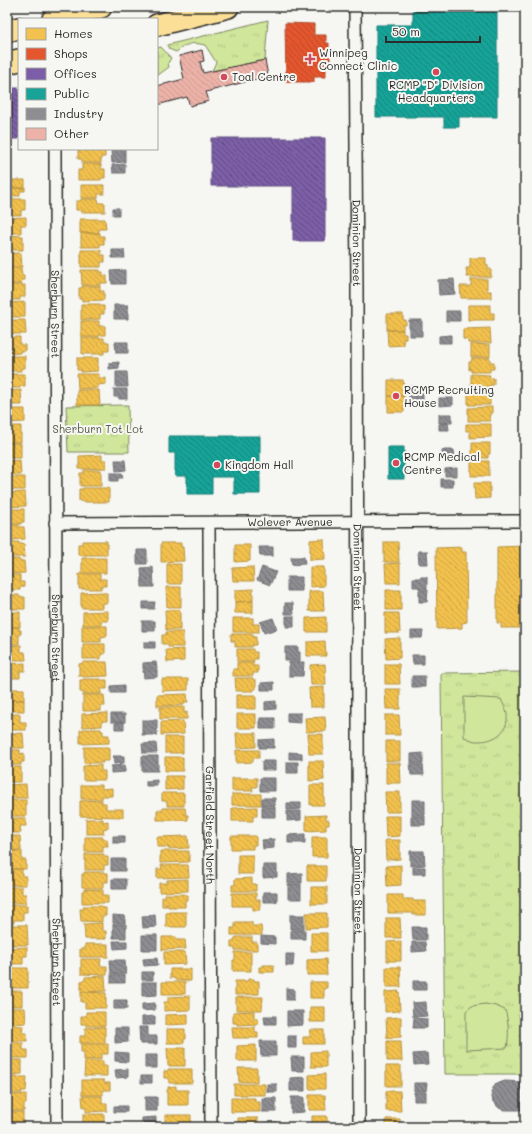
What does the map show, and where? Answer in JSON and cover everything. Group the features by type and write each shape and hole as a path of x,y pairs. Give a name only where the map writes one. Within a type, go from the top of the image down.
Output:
{"highway":[{"path":"58,18 100,7"},
{"path":"158,25 228,7"},
{"path":"7,31 18,28"},
{"path":"7,63 18,60"}],"street":[{"path":"54,7 54,18"},
{"name":"Dominion Street","path":"356,7 359,1127"},
{"name":"Sherburn Street","path":"54,150 57,1127"},
{"name":"Wolever Avenue","path":"55,524 525,522"},
{"name":"Garfield Street North","path":"210,523 211,1127"}],"green space":[{"path":"268,20 265,60 212,71 216,62 205,45 190,44 176,52 169,49 167,45"},
{"path":"161,47 171,58 168,63 169,67 158,75 158,48"},
{"name":"Sherburn Tot Lot","path":"128,405 129,452 68,452 66,406"},
{"path":"525,672 525,1074 445,1074 441,673"},
{"path":"464,697 501,699 507,714 507,721 503,731 494,738 482,741 474,741 464,737"},
{"path":"485,1004 496,1006 505,1010 508,1029 507,1048 466,1050 466,1011 472,1006"}],"building: Homes":[{"path":"78,150 105,150 105,157 101,157 101,163 82,163 82,159 78,159"},
{"path":"82,164 101,164 101,169 105,169 105,178 101,178 101,180 78,180 78,170 82,170"},
{"path":"7,180 25,180 25,188 7,188"},
{"path":"81,185 104,185 104,194 98,194 98,198 81,198"},
{"path":"7,188 25,188 25,191 20,191 20,196 7,196"},
{"path":"7,199 25,199 25,210 21,210 21,215 7,215"},
{"path":"81,199 98,199 99,203 105,203 105,212 81,212 81,210 76,210 76,201 80,201"},
{"path":"26,217 26,225 21,225 21,233 7,233 7,218"},
{"path":"80,219 105,219 106,229 99,229 99,233 80,233"},
{"path":"81,233 100,233 100,236 104,236 104,244 100,244 100,247 81,247"},
{"path":"7,235 23,236 23,250 7,250"},
{"path":"81,250 101,250 101,255 105,255 105,262 101,262 101,267 81,267"},
{"path":"7,253 21,253 22,267 7,267"},
{"path":"470,258 486,258 486,265 488,265 488,269 491,269 491,277 467,277 466,268 470,268"},
{"path":"7,268 21,268 22,276 24,276 24,280 21,280 22,284 7,284"},
{"path":"81,270 100,270 100,272 103,272 103,276 107,276 107,283 100,283 100,285 82,285"},
{"path":"471,279 487,279 487,291 491,291 491,298 461,298 460,286 471,286"},
{"path":"7,285 25,285 25,297 20,297 20,300 7,300"},
{"path":"82,286 100,286 100,291 104,291 104,300 82,301 82,299 79,299 79,288 82,288"},
{"path":"25,302 25,317 7,317 7,303"},
{"path":"81,304 100,304 99,306 104,306 104,314 100,314 100,319 81,320"},
{"path":"468,305 490,305 490,313 494,313 494,320 468,320"},
{"path":"387,314 403,314 403,320 406,320 406,325 403,325 403,330 387,330"},
{"path":"7,320 25,320 26,334 7,334"},
{"path":"81,321 99,321 99,326 105,326 105,335 99,335 99,337 81,337"},
{"path":"490,328 491,343 468,343 468,340 463,339 463,329"},
{"path":"387,330 403,330 403,334 406,334 406,339 403,339 404,345 388,346"},
{"path":"7,337 20,337 20,345 25,345 25,351 7,354"},
{"path":"82,338 104,338 104,342 109,342 109,351 104,351 104,354 82,354"},
{"path":"471,344 490,345 490,357 471,357"},
{"path":"7,356 25,356 25,368 21,368 21,371 7,371"},
{"path":"77,358 98,358 98,371 81,372 81,370 77,370"},
{"path":"472,358 490,358 490,362 494,362 494,369 490,369 490,372 471,372 471,369 469,370 469,362 471,362"},
{"path":"7,374 25,374 25,386 20,386 20,388 7,388"},
{"path":"77,374 99,374 99,378 106,378 106,384 98,385 98,388 78,389"},
{"path":"471,374 490,375 489,378 494,378 494,385 490,385 490,387 471,387"},
{"path":"388,380 403,380 404,386 406,386 404,396 388,396"},
{"path":"21,390 22,405 7,405 7,391"},
{"path":"77,390 99,390 100,405 77,405"},
{"path":"490,391 490,405 468,405 468,392"},
{"path":"388,396 404,396 404,400 406,400 407,405 404,405 404,412 388,412"},
{"path":"492,407 490,421 468,421 468,408"},
{"path":"7,409 25,409 25,422 7,423"},
{"path":"466,424 491,424 491,437 470,438 470,431 466,431"},
{"path":"7,426 21,426 21,442 7,442"},
{"path":"7,443 21,443 21,458 7,458"},
{"path":"472,443 490,443 490,454 488,454 488,458 472,458"},
{"path":"102,455 102,460 106,460 106,468 79,469 79,456"},
{"path":"20,460 21,475 7,475 7,461"},
{"path":"471,461 489,461 489,476 471,476"},
{"path":"84,470 101,470 101,486 80,486 80,473 84,473"},
{"path":"7,477 25,477 25,490 7,490"},
{"path":"474,483 490,483 490,498 475,499"},
{"path":"109,488 109,502 79,501 79,489"},
{"path":"25,492 26,506 7,507 7,493"},
{"path":"7,509 24,509 24,522 21,522 21,524 7,524"},
{"path":"7,525 19,525 19,527 24,527 25,539 7,540"},
{"path":"324,539 325,559 310,560 310,540"},
{"path":"82,541 107,541 107,555 78,555 78,544 82,544"},
{"path":"7,542 19,542 19,544 24,544 25,557 7,557"},
{"path":"384,542 398,542 399,562 384,562"},
{"path":"161,543 181,543 181,547 183,547 184,561 161,562"},
{"path":"235,545 250,545 250,561 235,562"},
{"path":"525,546 525,628 501,628 501,623 497,623 497,547"},
{"path":"462,547 462,552 466,552 467,622 462,623 462,628 437,629 436,548"},
{"path":"82,558 106,558 106,573 82,573"},
{"path":"7,559 19,559 19,561 24,561 25,573 7,574"},
{"path":"400,563 400,583 386,583 385,564"},
{"path":"167,564 181,564 181,584 167,584"},
{"path":"253,567 254,581 233,581 232,568"},
{"path":"310,567 324,567 324,586 310,587"},
{"path":"79,574 100,574 100,579 106,579 106,586 101,586 101,589 79,589"},
{"path":"7,575 20,575 20,582 24,582 24,587 20,587 20,590 7,590"},
{"path":"166,587 181,587 181,607 167,607"},
{"path":"253,589 253,601 235,602 235,590"},
{"path":"386,590 401,590 401,610 386,610"},
{"path":"309,591 323,591 324,611 309,611"},
{"path":"81,593 107,593 107,603 102,603 102,608 81,608"},
{"path":"7,595 19,595 19,597 25,597 25,609 7,609"},
{"path":"253,601 253,613 235,613 235,602"},
{"path":"165,610 180,610 180,630 166,630"},
{"path":"108,611 108,621 101,621 101,625 83,625 83,612"},
{"path":"7,612 20,612 20,627 7,627"},
{"path":"385,613 399,613 400,633 385,633"},
{"path":"326,617 326,632 306,632 306,618"},
{"path":"233,618 253,618 253,624 259,624 259,632 233,632"},
{"path":"82,626 107,626 107,636 101,637 101,642 82,642"},
{"path":"19,627 21,634 19,634 19,644 7,644 7,628"},
{"path":"166,632 183,632 183,647 168,647 168,644 162,644 162,635 166,635"},
{"path":"231,634 253,634 253,637 256,637 256,645 252,645 252,647 235,647 235,641 231,641"},
{"path":"400,638 400,658 386,659 385,639"},
{"path":"325,641 326,656 307,656 307,642"},
{"path":"83,644 105,644 105,654 101,654 101,659 83,659"},
{"path":"21,645 21,652 25,652 26,660 7,660 7,646"},
{"path":"184,649 184,661 167,662 166,650"},
{"path":"237,649 253,649 253,652 257,652 257,659 253,659 254,662 237,662"},
{"path":"83,662 107,662 108,676 79,676 79,664"},
{"path":"25,663 25,671 20,671 20,678 7,678 7,664"},
{"path":"237,663 253,663 253,666 258,666 258,673 253,673 253,676 233,676 233,669 237,669"},
{"path":"325,664 326,685 311,685 310,665"},
{"path":"385,664 399,664 400,684 385,684"},
{"path":"235,678 253,678 253,680 256,680 256,689 253,689 253,691 236,691"},
{"path":"162,679 188,679 188,690 162,691"},
{"path":"80,680 107,680 107,689 101,689 101,694 83,694 83,692 80,692"},
{"path":"324,687 324,707 310,707 309,688"},
{"path":"7,689 24,689 24,700 7,700"},
{"path":"385,689 400,689 400,709 386,709"},
{"path":"187,694 188,702 184,702 184,705 157,706 157,695"},
{"path":"83,695 104,695 105,706 101,706 101,711 83,711"},
{"path":"236,695 256,695 256,709 236,709"},
{"path":"7,700 24,700 24,711 7,711"},
{"path":"160,707 184,707 184,713 187,712 187,719 160,719"},
{"path":"107,713 107,721 102,721 102,726 82,727 82,714"},
{"path":"7,714 20,714 20,722 26,722 26,730 7,730"},
{"path":"237,714 256,714 256,728 237,728"},
{"path":"385,715 399,715 400,735 385,735"},
{"path":"325,717 326,731 306,732 305,718"},
{"path":"183,721 184,734 161,735 161,722"},
{"path":"101,729 101,731 103,731 103,735 109,735 109,743 80,743 80,730"},
{"path":"23,733 24,748 7,748 7,734"},
{"path":"236,733 256,733 256,747 237,748"},
{"path":"308,734 323,734 323,754 309,754"},
{"path":"165,737 183,737 183,753 165,753"},
{"path":"386,741 400,741 400,761 386,761"},
{"path":"84,747 109,747 109,761 102,761 103,763 84,763"},
{"path":"7,750 20,750 20,754 24,753 24,762 21,762 21,765 7,765"},
{"path":"236,750 259,750 259,758 253,758 253,762 236,763"},
{"path":"165,757 183,757 183,771 165,771"},
{"path":"309,761 323,761 324,780 309,781"},
{"path":"386,763 400,763 401,783 386,783"},
{"path":"101,765 101,771 105,771 105,780 83,780 83,766"},
{"path":"7,767 21,767 21,782 7,782"},
{"path":"165,776 183,776 183,789 165,790"},
{"path":"232,778 257,778 257,787 252,787 253,791 232,791"},
{"path":"26,784 27,798 7,798 7,785"},
{"path":"81,785 102,785 102,789 112,788 112,796 102,796 102,799 81,799"},
{"path":"310,785 324,785 324,805 310,805"},
{"path":"385,792 400,792 400,812 386,812"},
{"path":"162,793 184,793 184,806 167,806 167,801 162,801"},
{"path":"232,794 261,794 261,805 232,805"},
{"path":"7,800 26,800 26,816 7,816"},
{"path":"102,800 102,803 106,803 106,809 123,809 123,817 80,816 80,801"},
{"path":"257,807 257,816 253,816 253,821 232,821 232,808"},
{"path":"163,808 185,808 186,815 188,815 188,820 157,820 157,810 163,810"},
{"path":"326,815 326,820 329,820 329,825 326,825 326,830 306,831 306,816"},
{"path":"385,816 400,816 400,836 386,837"},
{"path":"7,818 26,818 26,826 20,826 21,833 7,833"},
{"path":"86,819 103,819 103,822 108,821 108,828 103,829 104,834 86,834"},
{"path":"7,836 20,836 21,850 7,851"},
{"path":"188,836 189,848 168,849 168,847 157,847 157,837"},
{"path":"231,836 256,836 256,845 253,845 253,849 231,849"},
{"path":"85,837 103,837 103,839 107,839 108,846 103,846 103,852 85,852"},
{"path":"312,837 327,837 327,857 312,857"},
{"path":"385,840 400,840 400,859 386,860"},
{"path":"22,851 22,860 26,860 26,869 7,869 7,852"},
{"path":"160,851 189,851 189,862 160,863"},
{"path":"85,854 104,854 104,857 108,857 108,865 104,865 104,870 85,870"},
{"path":"238,855 253,855 253,874 238,874"},
{"path":"161,865 188,865 189,877 157,878 157,869 162,869"},
{"path":"401,865 401,885 387,886 386,866"},
{"path":"307,866 326,866 326,881 307,881"},
{"path":"22,869 22,876 26,876 26,885 7,885 7,870"},
{"path":"84,872 108,873 108,882 103,882 103,888 82,887 82,874 85,874"},
{"path":"252,878 252,884 256,884 256,891 232,891 232,885 235,885 235,879"},
{"path":"188,879 188,891 159,892 159,883 167,883 167,880"},
{"path":"7,887 22,887 22,894 26,894 26,903 7,903"},
{"path":"311,887 327,887 327,904 311,904"},
{"path":"84,889 103,890 103,895 108,895 108,903 82,903 82,891 84,891"},
{"path":"232,893 256,893 256,900 260,900 260,910 253,910 253,906 232,906"},
{"path":"165,894 188,895 188,900 185,900 185,907 168,907 168,903 166,903 167,906 162,906 162,897 165,897"},
{"path":"388,895 403,895 403,899 426,901 426,915 413,915 413,913 388,913"},
{"path":"7,905 27,905 27,912 23,912 23,920 14,920 14,923 8,923"},
{"path":"83,906 102,906 102,908 106,908 106,916 102,916 102,922 81,921 80,909 84,909"},
{"path":"166,912 186,912 186,927 166,927"},
{"path":"306,913 327,913 327,927 306,928"},
{"path":"386,918 400,918 401,938 386,938"},
{"path":"235,922 252,922 252,926 261,926 262,935 231,935 231,928 235,928"},
{"path":"102,923 102,931 106,931 106,939 85,939 84,924"},
{"path":"7,925 27,925 28,945 11,945 11,933 7,934"},
{"path":"311,933 327,933 327,951 311,951"},
{"path":"162,937 176,937 176,940 185,940 186,949 162,950"},
{"path":"236,937 252,937 252,942 257,942 257,950 235,950 235,948 231,948 231,942 234,942"},
{"path":"401,941 401,961 387,961 387,942"},
{"path":"85,944 108,944 108,957 80,957 80,949 85,949"},
{"path":"27,947 27,956 23,956 23,964 7,964 7,948"},
{"path":"164,952 185,952 186,964 164,965"},
{"path":"235,952 251,952 251,971 233,971"},
{"path":"81,959 101,959 100,966 107,966 107,975 81,974"},
{"path":"326,959 327,975 307,975 307,960"},
{"path":"263,965 274,965 274,972 259,972 259,967 263,967"},
{"path":"386,967 400,967 401,987 386,987"},
{"path":"7,968 28,968 28,988 11,988 12,976 7,976"},
{"path":"170,969 191,969 191,981 175,980 175,978 170,978"},
{"path":"105,976 106,991 81,992 81,981 85,980 85,977"},
{"path":"248,979 259,981 259,994 235,995 235,981 248,981"},
{"path":"162,982 185,982 185,994 162,994"},
{"path":"310,982 327,982 327,988 324,988 324,998 310,998"},
{"path":"7,991 22,991 22,1006 7,1006"},
{"path":"399,991 400,1011 385,1012 385,992"},
{"path":"81,992 106,993 106,1008 85,1008 85,1002 81,1002"},
{"path":"190,996 190,1010 164,1011 164,1002 168,1002 168,997"},
{"path":"236,997 263,997 262,1010 236,1010"},
{"path":"310,1007 325,1007 325,1022 310,1022"},
{"path":"7,1008 25,1008 26,1023 7,1024"},
{"path":"254,1011 254,1018 258,1018 258,1024 237,1025 237,1023 233,1023 233,1012"},
{"path":"86,1012 105,1012 105,1026 86,1026 86,1024 81,1024 81,1016 86,1016"},
{"path":"188,1014 188,1024 165,1025 165,1015"},
{"path":"401,1017 401,1037 387,1038 386,1018"},
{"path":"7,1025 23,1026 22,1033 27,1033 27,1041 7,1041"},
{"path":"105,1027 105,1043 80,1043 80,1036 85,1036 85,1028"},
{"path":"232,1027 255,1027 255,1032 258,1032 258,1038 233,1038"},
{"path":"167,1029 185,1029 186,1039 184,1039 184,1043 167,1043"},
{"path":"310,1030 324,1030 324,1044 303,1044 303,1037 310,1037"},
{"path":"387,1041 401,1041 402,1061 387,1061"},
{"path":"7,1043 23,1043 23,1050 28,1050 28,1058 7,1058"},
{"path":"81,1044 108,1044 108,1054 101,1054 101,1059 84,1060 84,1052 81,1052"},
{"path":"256,1045 256,1061 237,1061 237,1046"},
{"path":"167,1048 185,1048 185,1066 168,1066"},
{"path":"326,1051 326,1067 311,1067 311,1052"},
{"path":"7,1060 22,1060 22,1074 7,1075"},
{"path":"85,1061 103,1061 103,1066 107,1066 107,1076 84,1076"},
{"path":"386,1066 401,1066 401,1086 386,1086"},
{"path":"238,1068 257,1068 257,1082 239,1082"},
{"path":"168,1069 192,1069 192,1083 169,1083 169,1078 164,1078 164,1071 168,1071"},
{"path":"325,1074 325,1089 309,1089 309,1075"},
{"path":"7,1077 27,1077 26,1091 21,1091 22,1093 7,1093"},
{"path":"82,1080 104,1080 104,1083 110,1083 110,1090 103,1090 103,1095 82,1095"},
{"path":"234,1084 265,1084 265,1095 234,1095"},
{"path":"176,1086 176,1090 188,1090 188,1105 167,1105 168,1087"},
{"path":"386,1091 400,1091 401,1111 386,1111"},
{"path":"26,1094 24,1111 7,1111 7,1095"},
{"path":"309,1095 325,1095 326,1110 309,1110"},
{"path":"82,1096 102,1096 102,1103 107,1103 107,1111 86,1112 86,1107 83,1107"},
{"path":"231,1098 255,1098 255,1102 260,1102 260,1112 231,1112"},
{"path":"7,1112 23,1112 23,1127 7,1127"},
{"path":"83,1114 104,1114 104,1127 83,1127"},
{"path":"165,1115 191,1115 191,1127 165,1126"},
{"path":"312,1116 327,1116 327,1126 312,1127"},
{"path":"238,1118 258,1118 258,1127 238,1127"},
{"path":"386,1119 400,1119 400,1127 386,1127"}],"building: Shops":[{"path":"285,23 314,24 314,35 326,35 326,43 329,43 330,61 329,66 326,66 326,77 314,77 314,82 286,82"}],"building: Offices":[{"path":"7,88 18,88 18,139 7,139"},
{"path":"211,138 325,138 325,241 293,241 293,186 211,186"}],"building: Public":[{"name":"RCMP \"D\" Division Headquarters","path":"413,7 497,7 497,117 459,117 459,127 444,127 444,117 376,117 376,25 413,25"},
{"name":"Kingdom Hall","path":"169,436 260,436 260,494 234,494 234,477 212,477 212,494 187,494 187,476 175,476 175,453 169,453"},
{"name":"RCMP Medical Centre","path":"388,447 404,447 406,458 404,459 404,467 407,467 407,472 404,472 404,479 388,479"}],"building: Industry":[{"path":"111,150 125,150 125,162 112,163"},
{"path":"125,164 125,173 113,173 112,165"},
{"path":"113,208 119,208 119,215 113,215"},
{"path":"112,250 124,250 125,258 112,258"},
{"path":"125,270 125,284 112,284 111,271"},
{"path":"454,279 455,294 439,295 438,280"},
{"path":"114,305 128,305 128,319 114,319"},
{"path":"446,311 460,311 460,321 446,321"},
{"path":"409,320 422,320 422,336 409,336"},
{"path":"451,335 451,343 439,343 439,336"},
{"path":"115,342 128,342 128,353 116,353"},
{"path":"119,362 119,368 109,369 109,363"},
{"path":"116,372 127,372 128,387 116,387"},
{"path":"409,386 423,387 423,403 409,403"},
{"path":"114,389 127,389 127,399 119,399 119,397 114,397"},
{"path":"439,398 453,398 453,405 439,406"},
{"path":"439,414 452,414 452,423 439,423"},
{"path":"448,423 449,430 439,430 439,424"},
{"path":"442,450 454,450 455,459 442,459"},
{"path":"115,460 125,460 126,470 116,471"},
{"path":"457,468 457,476 445,476 445,469"},
{"path":"110,473 122,473 123,478 118,478 118,481 110,481"},
{"path":"441,479 453,479 453,487 441,487"},
{"path":"259,547 273,547 273,556 260,556"},
{"path":"137,550 147,550 147,564 137,564"},
{"path":"418,551 427,551 428,564 419,564"},
{"path":"291,557 304,557 305,564 292,565"},
{"path":"153,567 154,587 142,587 141,568"},
{"path":"262,567 276,572 270,585 257,580"},
{"path":"287,577 302,577 302,591 287,591"},
{"path":"427,577 427,589 413,587 413,578"},
{"path":"419,590 428,590 427,602 419,602"},
{"path":"143,602 155,602 154,609 143,609"},
{"path":"285,603 293,603 294,614 285,614"},
{"path":"286,616 294,616 294,627 286,627"},
{"path":"273,618 277,629 264,633 260,622"},
{"path":"142,621 155,621 155,631 142,631"},
{"path":"411,631 423,631 422,638 411,638"},
{"path":"144,642 155,642 155,648 144,648"},
{"path":"285,647 298,647 298,652 300,652 300,661 285,661"},
{"path":"412,655 424,655 424,664 413,664"},
{"path":"156,662 157,669 143,669 143,663"},
{"path":"289,662 304,662 303,676 289,676"},
{"path":"143,670 157,670 157,677 144,678"},
{"path":"412,676 425,676 425,687 412,687"},
{"path":"274,682 274,690 261,690 261,683"},
{"path":"124,685 124,693 111,693 111,686"},
{"path":"276,701 276,709 265,710 265,702"},
{"path":"287,713 301,713 301,723 287,722"},
{"path":"111,714 125,714 125,722 111,722"},
{"path":"260,718 275,718 275,729 260,729"},
{"path":"142,720 157,720 157,735 142,735"},
{"path":"124,722 124,729 115,729 115,723"},
{"path":"274,739 274,748 259,748 259,740"},
{"path":"156,743 157,753 143,753 142,744"},
{"path":"289,752 302,753 302,759 289,759"},
{"path":"423,753 423,764 411,764 411,754"},
{"path":"113,756 124,756 124,763 114,764"},
{"path":"142,756 158,756 158,771 142,771"},
{"path":"262,761 275,761 275,770 262,770"},
{"path":"287,762 298,762 298,773 287,773"},
{"path":"125,765 125,772 111,773 111,766"},
{"path":"410,765 423,765 424,775 411,775"},
{"path":"260,778 275,778 275,791 260,791"},
{"path":"157,780 157,786 146,786 146,781"},
{"path":"262,798 275,798 275,806 262,806"},
{"path":"412,800 425,800 425,815 412,815"},
{"path":"287,803 301,803 301,809 287,810"},
{"path":"262,807 275,807 275,817 262,817"},
{"path":"287,811 301,811 301,820 287,821"},
{"path":"411,816 425,816 425,825 411,825"},
{"path":"305,834 305,843 288,843 288,835"},
{"path":"113,836 125,836 125,843 113,843"},
{"path":"274,839 274,848 263,849 262,840"},
{"path":"410,851 424,851 425,865 410,866"},
{"path":"111,859 125,859 125,871 111,871"},
{"path":"263,865 277,865 277,877 263,878"},
{"path":"413,867 425,867 425,874 413,874"},
{"path":"302,873 302,883 288,883 288,874"},
{"path":"112,879 126,879 126,889 112,889"},
{"path":"288,884 301,884 301,899 288,899"},
{"path":"263,892 277,892 277,902 263,902"},
{"path":"113,915 125,916 125,923 113,923"},
{"path":"155,915 156,927 143,928 142,916"},
{"path":"290,915 304,915 304,929 290,929"},
{"path":"113,924 126,924 126,938 113,938"},
{"path":"412,927 426,927 426,940 413,940"},
{"path":"291,930 305,930 305,939 291,939"},
{"path":"142,935 157,935 157,950 142,950"},
{"path":"261,936 275,937 275,944 261,943"},
{"path":"113,941 127,941 127,948 114,949"},
{"path":"412,942 425,942 426,951 412,952"},
{"path":"286,954 294,954 293,966 286,966"},
{"path":"157,958 158,965 144,966 143,959"},
{"path":"110,960 125,960 126,974 111,974"},
{"path":"142,972 153,972 153,980 142,980"},
{"path":"111,975 125,975 125,983 111,983"},
{"path":"413,981 426,981 426,990 413,990"},
{"path":"142,982 157,982 157,995 142,996"},
{"path":"286,988 294,989 294,1000 286,1000"},
{"path":"114,1000 127,1000 127,1009 114,1009"},
{"path":"426,1002 427,1016 413,1017 412,1003"},
{"path":"155,1003 155,1010 142,1011 142,1004"},
{"path":"287,1011 303,1011 303,1025 287,1026"},
{"path":"155,1016 155,1025 142,1025 142,1017"},
{"path":"264,1016 276,1016 276,1024 265,1024"},
{"path":"414,1018 427,1019 427,1028 413,1028"},
{"path":"139,1027 148,1027 148,1036 157,1036 157,1044 140,1044"},
{"path":"115,1028 128,1028 128,1042 115,1043"},
{"path":"288,1036 296,1036 296,1048 288,1048"},
{"path":"260,1041 276,1041 276,1056 261,1056"},
{"path":"115,1052 128,1053 128,1062 115,1061"},
{"path":"427,1053 428,1064 414,1065 413,1054"},
{"path":"145,1055 157,1055 157,1068 145,1068"},
{"path":"291,1057 304,1057 304,1071 292,1071"},
{"path":"128,1069 128,1077 116,1078 115,1070"},
{"path":"141,1076 152,1076 152,1083 141,1083"},
{"path":"305,1077 305,1091 290,1091 290,1078"},
{"path":"505,1081 525,1082 525,1110 504,1110 499,1108 493,1102 491,1092 493,1088 496,1084"},
{"path":"414,1083 427,1083 426,1091 414,1091"},
{"path":"267,1084 277,1084 277,1092 267,1092"},
{"path":"414,1092 426,1092 426,1101 414,1101"},
{"path":"145,1097 157,1097 157,1111 145,1111"},
{"path":"291,1097 304,1097 304,1112 291,1113"},
{"path":"262,1098 276,1098 276,1112 262,1112"},
{"path":"114,1106 127,1106 127,1112 114,1112"},
{"path":"156,1117 156,1126 142,1127 142,1118"},
{"path":"277,1122 277,1127 264,1127 263,1123"}],"building: Other":[{"name":"Toal Centre","path":"202,50 204,61 200,62 203,73 265,60 268,76 206,92 209,101 190,106 187,97 158,105 158,86 184,79 179,56"}],"place":[{"name":"Winnipeg Connect Clinic","path":"310,59"},
{"name":"RCMP \"D\" Division Headquarters","path":"436,72"},
{"name":"Toal Centre","path":"224,77"},
{"name":"RCMP Recruiting House","path":"396,396"},
{"name":"RCMP Medical Centre","path":"396,463"},
{"name":"Kingdom Hall","path":"217,465"}]}
